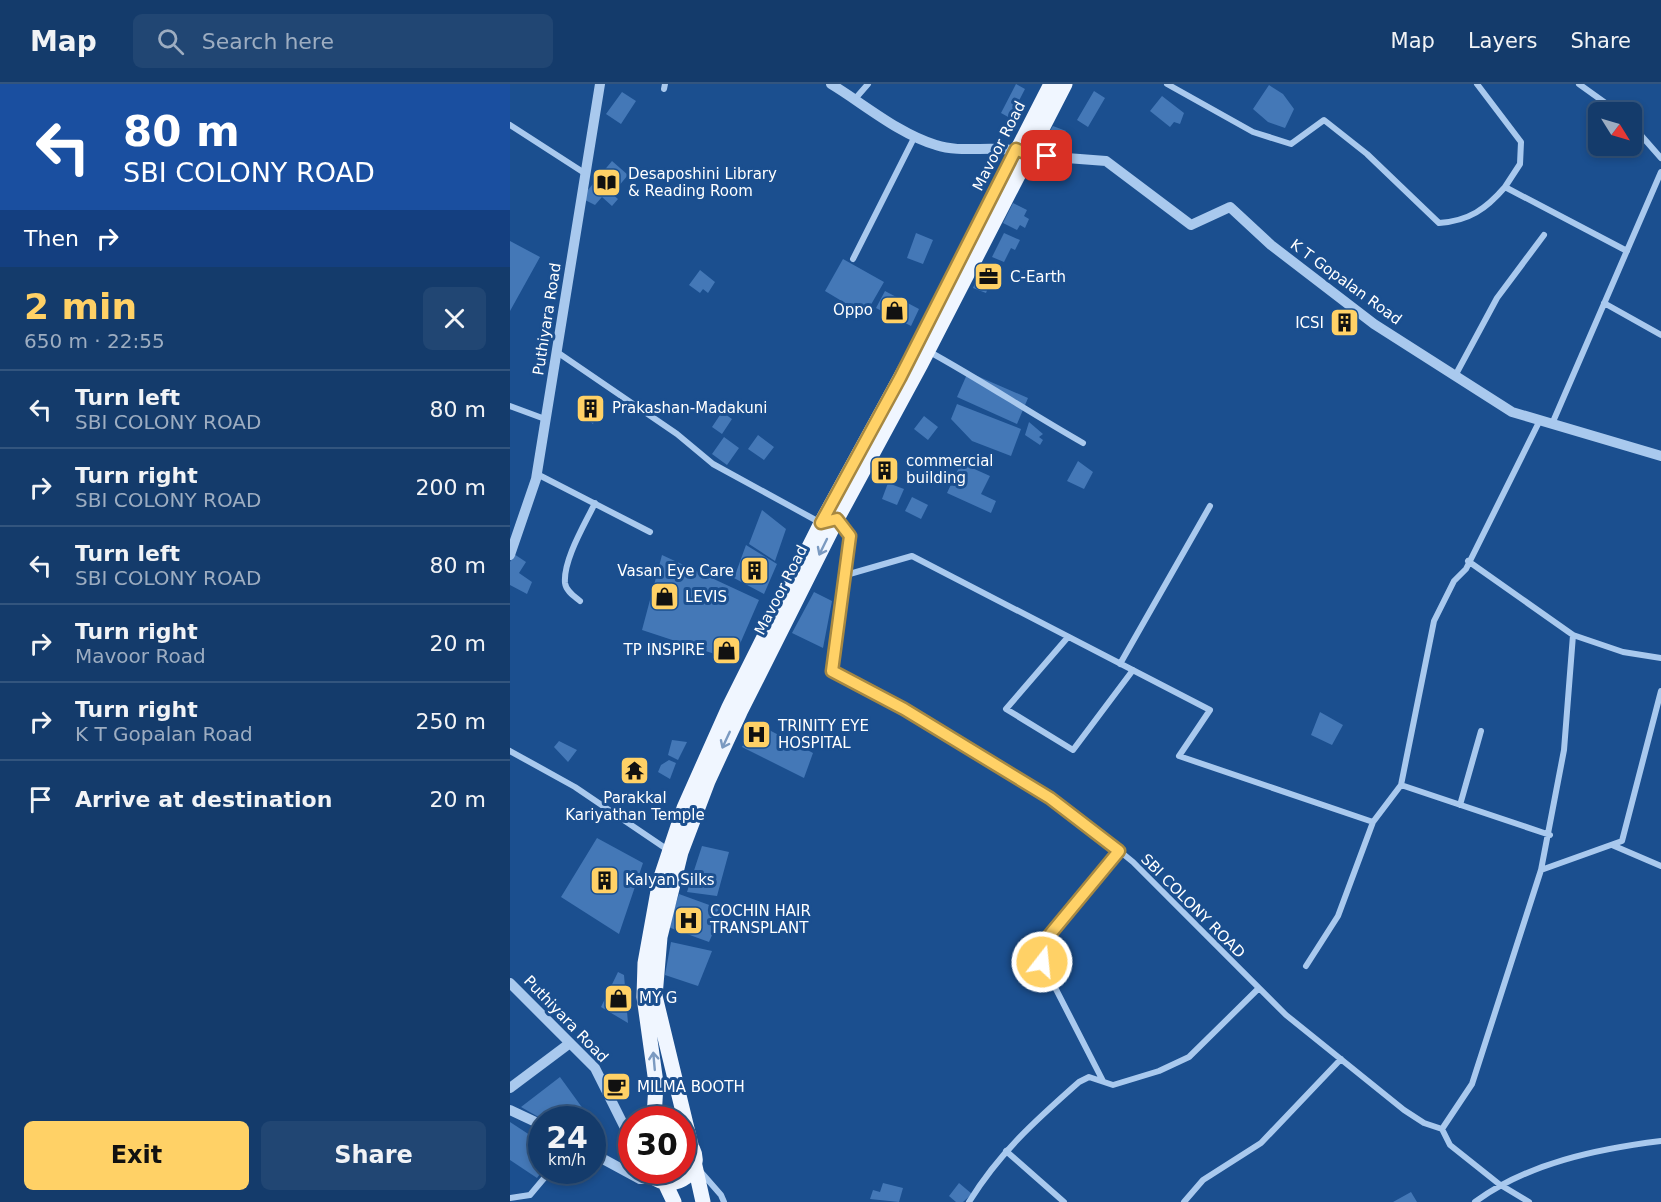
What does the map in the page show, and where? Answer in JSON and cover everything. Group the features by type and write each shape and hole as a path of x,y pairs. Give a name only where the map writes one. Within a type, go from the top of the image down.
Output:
{"main road":[{"name":"Mavoor Road","path":"679,1106 655,996 660,937 671,883 708,781 837,519 927,351 1051,84"},
{"name":"Mavoor Road","path":"654,1106 653,1052 643,981 648,934 668,850 715,736 821,523 1023,145 1065,84"},
{"name":"Mavoor Road","path":"696,1170 703,1202"},
{"path":"660,1184 674,1202"}],"street":[{"name":"Puthiyara Road","path":"510,555 537,474 600,84"},
{"path":"831,84 934,145 952,149 1023,145"},
{"path":"855,99 868,84"},
{"path":"1167,84 1253,132 1291,144 1324,120 1367,154 1439,224 1460,222 1487,207 1505,187 1520,164 1521,142 1477,84"},
{"path":"1579,84 1604,102"},
{"path":"510,125 586,174"},
{"path":"853,259 916,135"},
{"path":"1642,136 1661,158"},
{"name":"K T Gopalan Road","path":"1023,145 1106,161 1191,225 1230,207 1271,246 1374,324 1512,412 1661,456"},
{"path":"1552,424 1661,172"},
{"path":"1505,187 1627,251"},
{"path":"1455,376 1497,298 1544,235"},
{"path":"1604,303 1661,335"},
{"path":"927,351 981,380 995,391 1083,443"},
{"path":"557,352 677,434 713,464 821,523 837,519"},
{"path":"510,406 545,419"},
{"path":"1306,966 1338,916 1373,822 1401,784 1434,621 1454,581 1466,569 1540,420"},
{"path":"537,474 650,532"},
{"path":"580,601 568,591 565,584 566,572 572,551 595,503"},
{"path":"1120,664 1210,506"},
{"name":"SBI COLONY ROAD","path":"837,519 850,536 832,671 904,709 1050,798 1119,851 1167,894 1192,923 1258,989 1404,1110 1424,1123 1442,1129"},
{"path":"846,575 912,556 1210,710 1179,756 1373,822"},
{"path":"1468,561 1573,635 1623,652 1661,658"},
{"path":"1529,1202 1499,1184 1450,1145 1442,1129 1472,1084 1541,870 1550,835 1554,793 1564,750 1573,635"},
{"path":"1068,637 1006,709 1073,750 1133,670"},
{"path":"1541,870 1622,842 1661,691"},
{"path":"1460,805 1481,731"},
{"path":"510,751 575,787 668,850"},
{"path":"1401,784 1550,835"},
{"path":"1612,845 1661,866"},
{"path":"1103,1082 1042,962 1042,949 1047,938 1119,851"},
{"name":"Puthiyara Road","path":"510,982 595,1068 618,1114"},
{"path":"969,1202 985,1176 1023,1131 1079,1082 1089,1077 1113,1085 1159,1071 1189,1058 1258,989"},
{"path":"510,1088 570,1043"},
{"path":"1185,1202 1203,1180 1261,1143 1341,1059"},
{"path":"510,1110 528,1118"},
{"path":"1475,1202 1499,1184 1592,1152 1661,1141"},
{"path":"1006,1151 1064,1202"},
{"path":"696,1167 708,1177 724,1202"},
{"path":"510,1198 530,1195 539,1184"}],"building":[{"path":"1016,84 1025,89 1010,118 1001,113"},
{"path":"1269,85 1283,94 1294,109 1285,128 1268,122 1253,109"},
{"path":"1094,91 1105,98 1088,127 1077,120"},
{"path":"622,92 636,101 621,124 606,114"},
{"path":"1162,96 1184,113 1180,124 1174,122 1170,127 1150,111"},
{"path":"1053,126 1066,131 1058,141 1046,137"},
{"name":"Desaposhini Library & Reading Room","path":"612,161 628,175 612,194 618,199 612,206 602,197 595,205 585,200 587,191"},
{"path":"1013,203 1027,210 1024,216 1029,219 1025,228 1020,225 1017,230 1003,223"},
{"path":"916,233 933,240 923,264 907,258"},
{"path":"1004,233 1020,240 1015,250 1011,248 1004,262 992,257"},
{"path":"510,241 540,257 510,311"},
{"path":"843,259 884,282 865,315 825,291"},
{"path":"982,265 995,270 986,293 973,288"},
{"path":"700,270 715,282 708,293 703,289 700,293 689,285"},
{"path":"885,291 919,309 911,326 876,308"},
{"name":"ICSI","path":"1344,315 1355,320 1349,336 1334,326"},
{"path":"968,372 1028,398 1017,424 957,397"},
{"name":"Prakashan-Madakuni","path":"587,397 601,402 593,424 580,414"},
{"path":"957,404 1021,429 1011,456 972,441 951,419"},
{"path":"722,412 732,419 722,434 712,427"},
{"path":"924,416 938,427 928,440 914,429"},
{"path":"1029,422 1043,434 1039,437 1043,440 1040,445 1025,435"},
{"path":"758,435 774,447 764,460 748,449"},
{"path":"724,437 739,448 727,465 712,454"},
{"name":"commercial building","path":"885,460 892,462 885,482 877,479"},
{"path":"1078,461 1093,472 1084,489 1067,481"},
{"path":"961,463 990,476 981,494 996,501 991,513 947,493"},
{"path":"888,483 904,489 897,505 882,499"},
{"path":"912,497 928,505 921,519 905,511"},
{"path":"762,510 786,529 775,561 749,544"},
{"name":"Vasan Eye Care","path":"746,545 777,564 764,594 734,578"},
{"path":"514,554 526,562 519,573 532,582 527,594 510,585 510,562"},
{"path":"662,555 759,600 733,660 642,630"},
{"path":"814,592 832,601 823,648 792,633"},
{"path":"1320,712 1343,725 1332,745 1311,735"},
{"path":"756,723 813,753 804,778 742,747"},
{"path":"672,740 687,742 678,760 668,755"},
{"path":"559,741 577,750 568,762 554,747"},
{"path":"669,760 676,763 670,779 658,772 661,765"},
{"name":"Kalyan Silks","path":"597,838 643,863 619,934 561,897"},
{"path":"702,846 729,852 717,896 687,892"},
{"path":"679,894 723,910 709,942 668,927"},
{"path":"671,942 712,951 698,986 665,975"},
{"path":"618,972 624,975 628,1023 601,1007"},
{"path":"560,1077 581,1106 528,1106 528,1111 521,1107"},
{"path":"510,1122 528,1134 528,1172 510,1160"},
{"path":"883,1183 903,1188 899,1202 870,1199 873,1190 880,1192"},
{"path":"959,1183 972,1194 963,1202 956,1202 949,1196"},
{"path":"1411,1192 1417,1202 1393,1202"}],"place":[{"name":"Desaposhini Library & Reading Room","path":"607,183"},
{"name":"C-Earth","path":"989,277"},
{"name":"Oppo","path":"894,310"},
{"name":"ICSI","path":"1345,323"},
{"name":"Prakashan-Madakuni","path":"591,408"},
{"name":"commercial building","path":"885,470"},
{"name":"Vasan Eye Care","path":"755,571"},
{"name":"LEVIS","path":"664,597"},
{"name":"TP INSPIRE","path":"726,650"},
{"name":"TRINITY EYE HOSPITAL","path":"757,735"},
{"name":"Parakkal Kariyathan Temple","path":"635,771"},
{"name":"Kalyan Silks","path":"604,880"},
{"name":"COCHIN HAIR TRANSPLANT","path":"689,920"},
{"name":"MY G","path":"618,998"},
{"name":"MILMA BOOTH","path":"616,1087"}],"route":[{"path":"1042,962 1042,949 1047,938 1119,851 1050,798 904,709 832,671 850,536 837,519 821,523 879,419 1016,149 1027,154 1047,156"}]}
